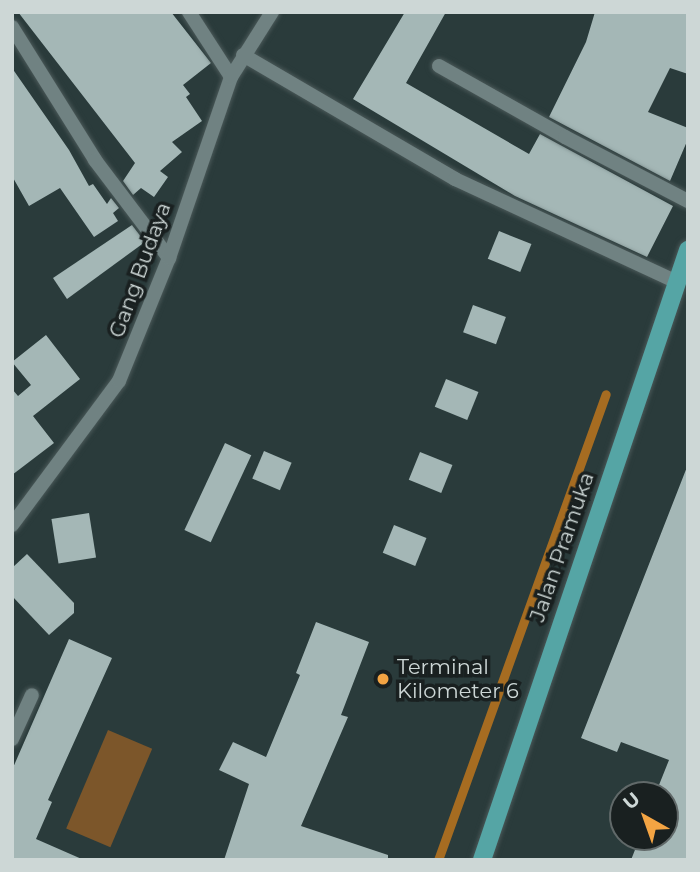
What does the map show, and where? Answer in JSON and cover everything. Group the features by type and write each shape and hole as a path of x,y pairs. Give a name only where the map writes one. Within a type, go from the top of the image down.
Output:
{"main road":[{"name":"Jalan Pramuka","path":"482,860 675,281 686,258"}],"street":[{"path":"189,12 231,77"},
{"name":"Gang Budaya","path":"14,516 111,396 130,357 169,258 231,77 272,12"},
{"path":"12,27 95,160 169,258"},
{"path":"243,55 455,179 675,281"},
{"path":"439,66 565,137 688,201"},
{"path":"12,739 32,695"}],"shaded area":[{"path":"108,730 152,749 110,847 66,828"}],"building":[{"path":"18,12 171,12 211,63 183,85 190,94 186,97 202,121 172,142 182,152 160,171 168,177 154,197 141,188 133,195 123,181 135,163"},
{"path":"405,12 446,12 406,83 529,154 540,134 673,206 647,257 515,196 353,99"},
{"path":"595,12 688,12 688,74 670,68 648,112 688,128 688,139 670,181 549,117 586,42"},
{"path":"12,68 69,150 89,186 93,184 107,204 111,198 119,208 113,213 118,221 94,237 60,188 29,206 12,176"},
{"path":"132,225 145,242 67,299 53,278"},
{"path":"499,231 531,244 520,272 488,259"},
{"path":"473,305 506,317 496,344 463,332"},
{"path":"46,335 80,379 33,416 54,443 12,475 12,389 18,396 31,385 12,362"},
{"path":"446,379 478,392 467,420 435,407"},
{"path":"225,443 251,455 211,542 184,530"},
{"path":"264,451 292,463 280,490 252,479"},
{"path":"420,452 452,465 441,493 409,480"},
{"path":"687,467 688,860 631,860 635,851 679,851 679,781 661,781 669,760 621,742 617,752 581,738"},
{"path":"89,513 96,557 59,563 51,519"},
{"path":"394,525 426,538 415,566 383,553"},
{"path":"27,554 74,603 74,613 49,635 12,596 12,568"},
{"path":"316,622 369,642 341,715 348,717 301,826 388,855 388,860 224,860 249,784 219,770 233,742 266,757 300,675 296,673"},
{"path":"69,639 112,658 48,800 52,802 36,839 84,860 12,860 12,770"}],"waterway":[{"path":"438,860 606,394"}],"place":[{"name":"Terminal Kilometer 6","path":"383,679"}]}
